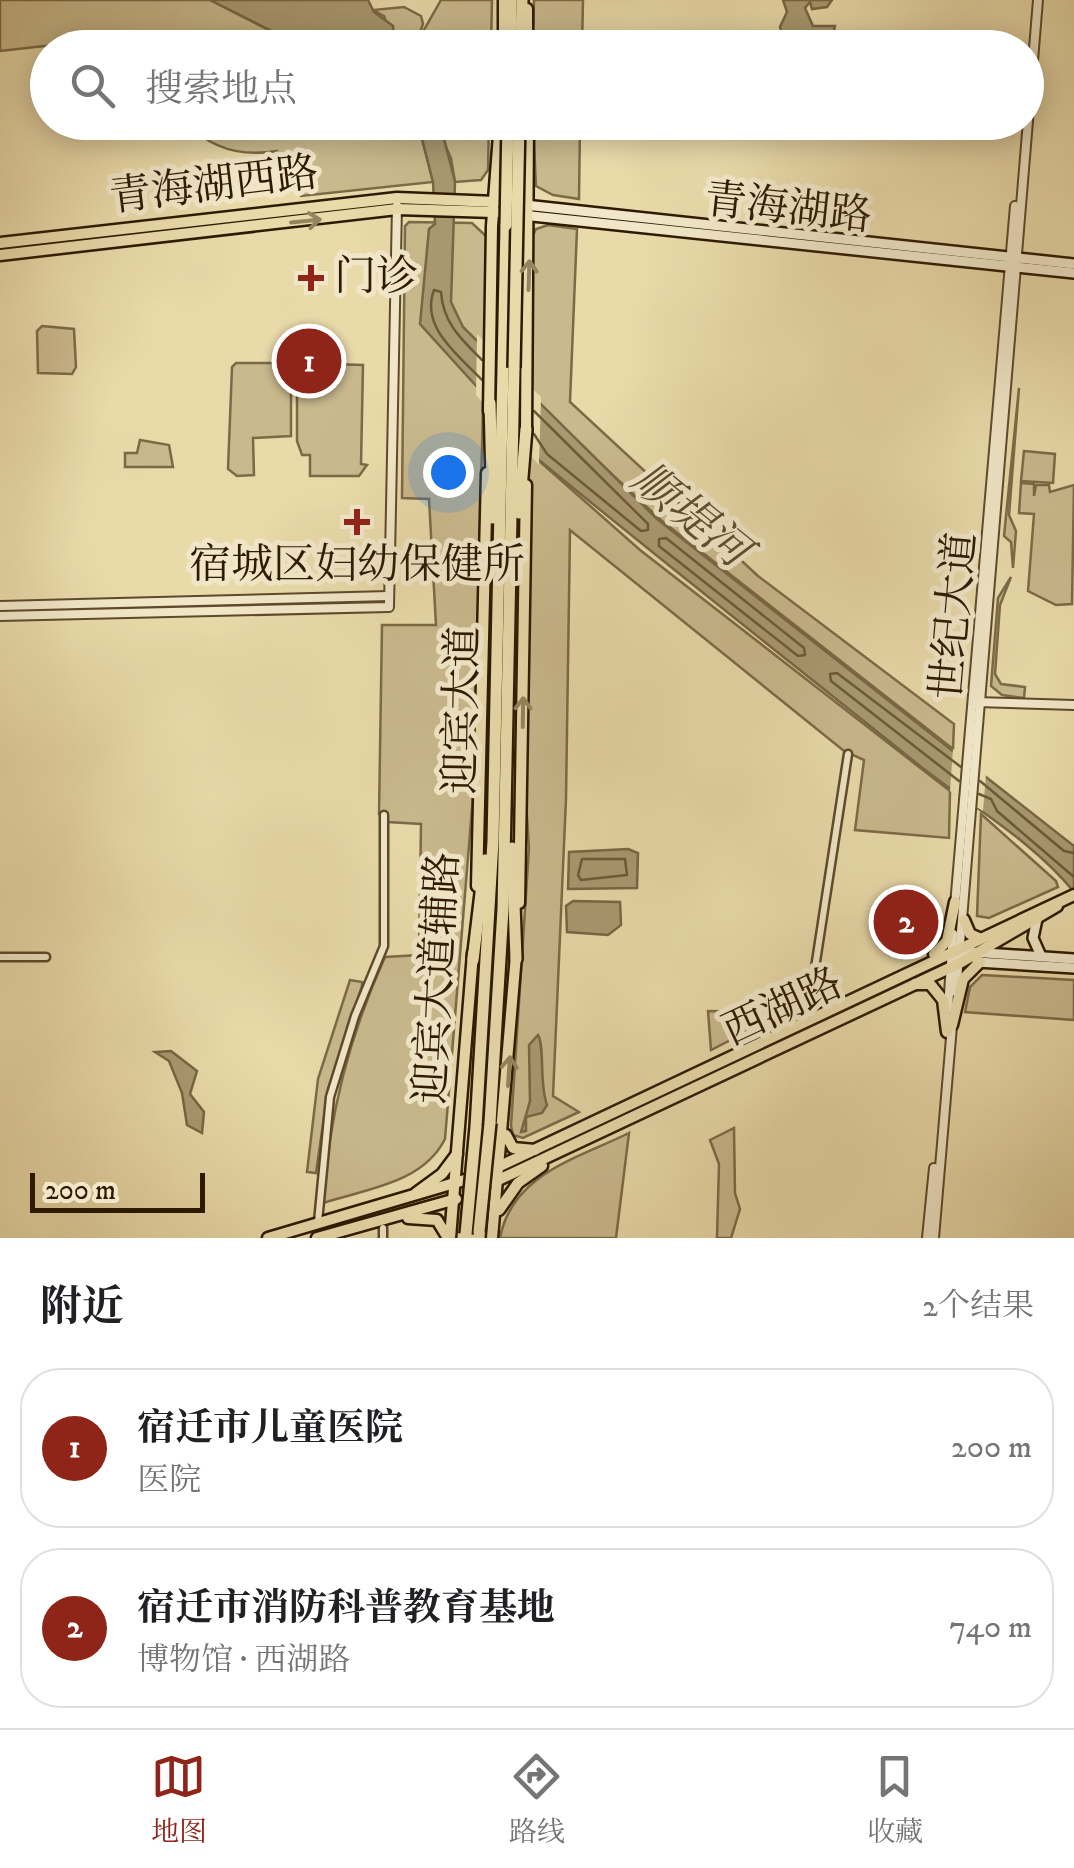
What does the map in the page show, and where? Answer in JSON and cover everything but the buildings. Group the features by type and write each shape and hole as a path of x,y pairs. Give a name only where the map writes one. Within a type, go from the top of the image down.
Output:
{"highway":[{"path":"507,0 507,30"},
{"path":"524,30 525,0"},
{"name":"迎宾大道","path":"479,1236 476,1127 488,967 508,140"},
{"name":"迎宾大道","path":"479,1236 503,909 519,140"},
{"path":"489,408 496,686"},
{"path":"510,602 526,429"},
{"path":"472,960 486,855 491,727 496,701"},
{"path":"508,722 513,747 516,958"}],"main road":[{"name":"迎宾大道辅路","path":"449,1238 472,960 499,140"},
{"path":"526,429 528,140"},
{"name":"青海湖西路","path":"0,255 397,204"},
{"name":"青海湖西路","path":"0,243 397,204 495,207"},
{"name":"青海湖路","path":"495,207 1013,262 1074,273"},
{"name":"青海湖路","path":"1013,262 1074,264"},
{"name":"迎宾大道辅路","path":"479,1236 499,1180 516,958 525,454"},
{"name":"西湖路","path":"348,1215 456,1185 500,1167 807,1021 963,956 1037,919 1072,896"},
{"name":"西湖路","path":"963,956 979,938 1072,896"},
{"path":"881,991 944,947 955,902"},
{"path":"1037,919 1033,938 1040,956"},
{"path":"964,920 970,933 979,938"},
{"path":"963,956 1074,958"},
{"path":"963,956 1074,968"},
{"path":"949,1028 964,979 963,956"},
{"path":"881,991 915,984 935,986 943,1000 949,1028"},
{"name":"西湖路","path":"321,1237 454,1200 594,1137 881,991"},
{"path":"506,1104 508,1143 525,1152 594,1122"},
{"path":"268,1238 418,1192 442,1174 457,1156 462,1117"},
{"path":"479,1236 518,1184 594,1137"},
{"path":"321,1237 431,1217 443,1225 449,1238"}],"street":[{"name":"世纪大道","path":"1031,30 1035,0"},
{"name":"世纪大道","path":"1032,30 1035,0"},
{"name":"世纪大道","path":"1013,262 1021,140"},
{"name":"世纪大道","path":"963,956 955,902 1023,140"},
{"path":"0,616 389,608 397,204"},
{"path":"0,606 389,596"},
{"path":"974,702 1074,705"},
{"path":"807,1021 848,754"},
{"name":"世纪大道","path":"930,1238 949,1028 963,956 966,802"},
{"path":"318,1224 330,1097 360,1003 384,946 384,815"},
{"path":"0,957 46,957"},
{"path":"382,1225 383,1238"}],"shaded area":[{"path":"0,0 210,0 269,30 30,30 30,48 0,51"},
{"path":"441,0 492,0 491,30 424,30"},
{"path":"534,0 583,0 582,30 533,30"},
{"path":"404,7 421,16 421,30 389,30 384,16 373,10"},
{"path":"208,140 422,140 433,182 301,196 277,151 239,152"},
{"path":"443,140 489,140 488,170 481,180 455,182"},
{"path":"534,140 580,140 579,199 553,195 536,186"},
{"path":"409,222 472,223 487,237 474,784 445,1139 423,1166 408,1175 323,1203 336,1108 351,1047 372,987 385,957 419,955 421,824 388,822 387,816 379,814 382,625 436,625 429,499 402,498 405,226"},
{"path":"548,225 577,229 570,402 758,576 954,724 953,749 662,521 527,395 531,239 536,229"},
{"path":"42,326 74,329 76,367 72,374 38,373 37,331"},
{"path":"236,363 291,363 291,436 253,438 254,475 237,476 228,469 232,367"},
{"path":"297,363 363,365 361,464 367,465 359,476 310,476 310,455 302,455 297,441"},
{"path":"1019,388 1009,515 1016,531 1013,568 1011,542 1004,536"},
{"path":"140,440 169,445 173,467 125,467 125,453 137,453"},
{"path":"1024,451 1055,454 1053,483 1021,481"},
{"path":"529,452 640,550 950,791 949,838 855,830 864,760 844,751 570,530 566,799 553,1096 579,1112 523,1138 513,1135 511,1126 529,848 521,722"},
{"path":"1021,483 1034,484 1034,496 1036,485 1049,485 1050,492 1074,485 1072,604 1056,605 1028,591 1034,514 1019,513"},
{"path":"1011,577 1000,605 995,674 1001,684 1025,687 1024,698 1002,695 991,686 998,598"},
{"path":"981,814 1058,887 989,918 977,916"},
{"path":"982,975 1074,980 1074,1020 965,1012 970,987"},
{"path":"350,980 362,982 362,986 328,1089 316,1173 307,1172 318,1079"},
{"path":"708,1011 753,1012 752,1029 711,1050"},
{"path":"734,1128 735,1193 740,1209 731,1238 717,1238 719,1164 710,1140"},
{"path":"629,1133 616,1238 500,1238 507,1216 532,1184 568,1161"}],"water":[{"path":"210,0 368,0 374,12 393,30 269,30"},
{"path":"783,0 832,0 827,7 812,9 810,2 805,8 813,26 835,26 834,30 781,30 787,12"},
{"path":"422,140 444,140 455,182 451,302 463,327 657,519 1074,846 1074,892 1019,839 915,762 539,460 420,324 429,229 435,224 433,182"},
{"path":"628,849 638,853 637,888 568,889 569,852"},
{"path":"573,901 620,902 621,925 608,935 567,932 566,906"},
{"path":"538,1035 547,1105 542,1113 526,1117 526,1131 521,1132 530,1101 529,1045"},
{"path":"171,1051 197,1071 190,1094 204,1112 202,1133 187,1125 182,1093 169,1061 155,1052"}],"pier":[{"path":"477,334 541,397 539,465 476,395"},
{"path":"953,749 986,774 983,811 950,791"}],"place":[{"name":"门诊","path":"311,278"},
{"name":"宿迁市儿童医院","path":"309,361"},
{"name":"宿城区妇幼保健所","path":"357,522"},
{"name":"宿迁市消防科普教育基地","path":"906,922"}],"water label":[{"name":"顺堤河","path":"690,516"}]}
